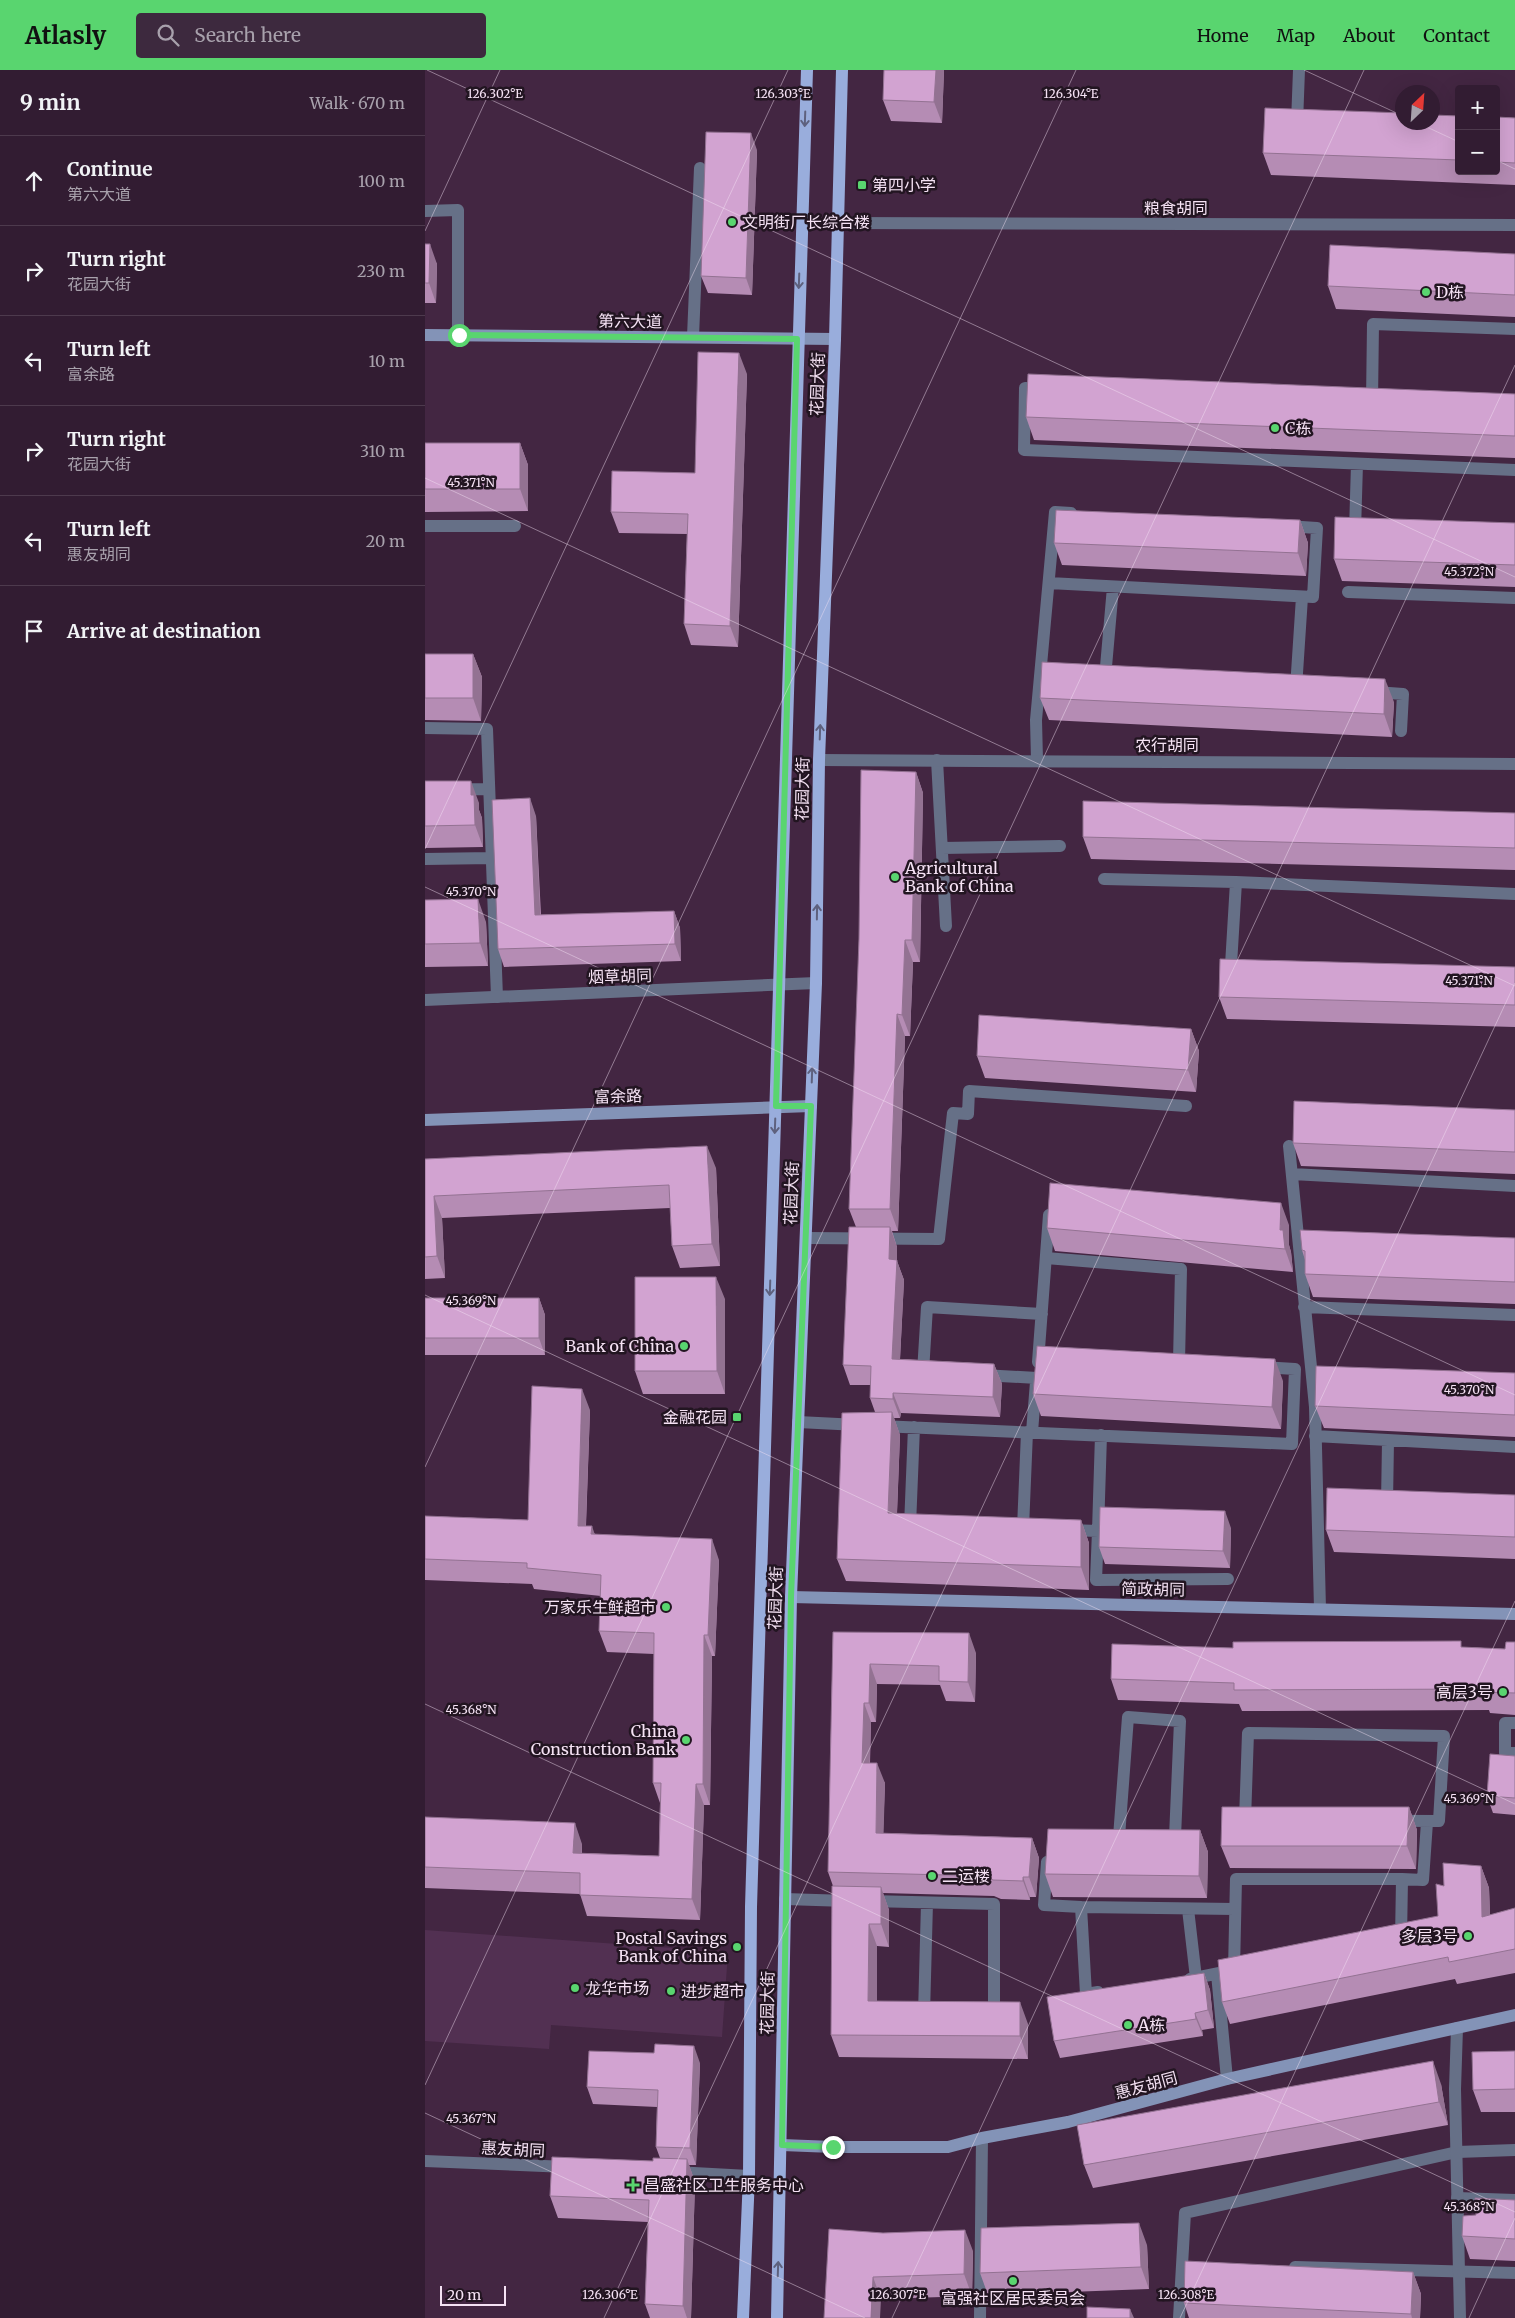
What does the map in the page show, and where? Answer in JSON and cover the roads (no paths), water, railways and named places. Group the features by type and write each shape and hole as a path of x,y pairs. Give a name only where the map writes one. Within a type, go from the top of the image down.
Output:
{"main road":[{"name":"花园大街","path":"743,2318 749,2176 751,1907 780,985 797,339 807,70"},
{"name":"花园大街","path":"777,2318 782,2145 791,1597 816,983 819,760 835,340 842,70"}],"street":[{"path":"1299,70 1297,123 1316,124"},
{"path":"693,338 700,168"},
{"path":"425,211 458,210 459,335"},
{"name":"粮食胡同","path":"837,223 1515,225"},
{"path":"1371,401 1373,324 1515,329"},
{"name":"第六大道","path":"425,335 835,340"},
{"path":"1055,389 1025,388 1025,450 1515,470"},
{"path":"1357,464 1355,531 1375,532"},
{"path":"1037,760 1036,720 1045,675 1049,584 1055,512 1084,514"},
{"path":"1049,584 1313,597 1317,528 1269,525"},
{"path":"425,526 515,526"},
{"path":"1105,678 1113,587"},
{"path":"1348,592 1515,598"},
{"path":"1296,688 1302,597"},
{"path":"1364,692 1403,694 1401,731"},
{"path":"425,728 487,729 492,858 489,913 497,997"},
{"name":"农行胡同","path":"819,760 1515,764"},
{"path":"937,760 946,926"},
{"path":"425,790 489,789"},
{"path":"942,848 1060,846"},
{"path":"425,859 492,858"},
{"path":"1104,880 1236,882 1515,894"},
{"path":"1236,882 1231,965 1261,965"},
{"name":"烟草胡同","path":"425,1000 816,983"},
{"path":"806,1238 939,1239 953,1113 968,1114 969,1092 1186,1106"},
{"name":"富余路","path":"425,1120 811,1106"},
{"path":"1289,1146 1302,1232 1304,1307 1316,1372 1315,1436 1320,1609"},
{"path":"1292,1174 1515,1186"},
{"path":"1023,1528 1050,1204"},
{"path":"1046,1258 1181,1269 1179,1362 1199,1363"},
{"path":"942,1373 923,1372 927,1307 1042,1314"},
{"path":"1304,1307 1515,1315"},
{"path":"798,1422 1292,1444 1295,1369 1247,1366"},
{"path":"970,1375 1037,1378"},
{"path":"914,1427 910,1526 929,1526"},
{"path":"1101,1435 1103,1512 1098,1530 1096,1580 1228,1579"},
{"path":"1315,1436 1515,1447"},
{"path":"1388,1441 1387,1503 1407,1504"},
{"path":"1060,1530 1098,1530"},
{"name":"简政胡同","path":"791,1597 1515,1614"},
{"path":"1119,1836 1128,1717 1180,1721 1175,1837 1156,1837"},
{"path":"1515,1723 1505,1723 1505,1753 1515,1753"},
{"path":"1248,1733 1444,1736 1439,1822 1427,1822 1245,1820 1248,1733"},
{"path":"1178,1980 1239,1970 1235,1910 1236,1879 1423,1880 1427,1822"},
{"path":"1049,1846 1044,1905 1235,1910"},
{"path":"1391,1941 1401,1940 1402,1879"},
{"path":"785,1899 994,1904 995,2016 977,2016"},
{"path":"927,1902 924,2014 942,2015"},
{"path":"1081,1907 1086,1994 1113,1990"},
{"path":"1188,1909 1196,1978"},
{"path":"1217,1974 1227,2079"},
{"name":"惠友胡同","path":"782,2145 948,2147 982,2138 1068,2122 1227,2079 1515,2015"},
{"path":"1457,2028 1457,2198 1460,2318"},
{"path":"980,2318 982,2138"},
{"path":"1179,2318 1187,2264 1185,2213 1457,2152 1515,2150"},
{"name":"惠友胡同","path":"425,2161 580,2168"},
{"path":"660,2172 749,2176"},
{"path":"1457,2198 1515,2200"},
{"path":"1281,2266 1515,2273"}],"place":[{"name":"第四小学","path":"862,185"},
{"name":"文明街厂长综合楼","path":"732,222"},
{"name":"D栋","path":"1426,292"},
{"name":"C栋","path":"1275,428"},
{"name":"Agricultural Bank of China","path":"895,877"},
{"name":"Bank of China","path":"684,1346"},
{"name":"金融花园","path":"737,1417"},
{"name":"万家乐生鲜超市","path":"666,1607"},
{"name":"高层3号","path":"1503,1692"},
{"name":"China Construction Bank","path":"686,1740"},
{"name":"二运楼","path":"932,1876"},
{"name":"多层3号","path":"1468,1936"},
{"name":"Postal Savings Bank of China","path":"737,1947"},
{"name":"龙华市场","path":"575,1988"},
{"name":"进步超市","path":"671,1991"},
{"name":"A栋","path":"1128,2025"},
{"name":"昌盛社区卫生服务中心","path":"633,2185"},
{"name":"富强社区居民委员会","path":"1013,2281"}]}
